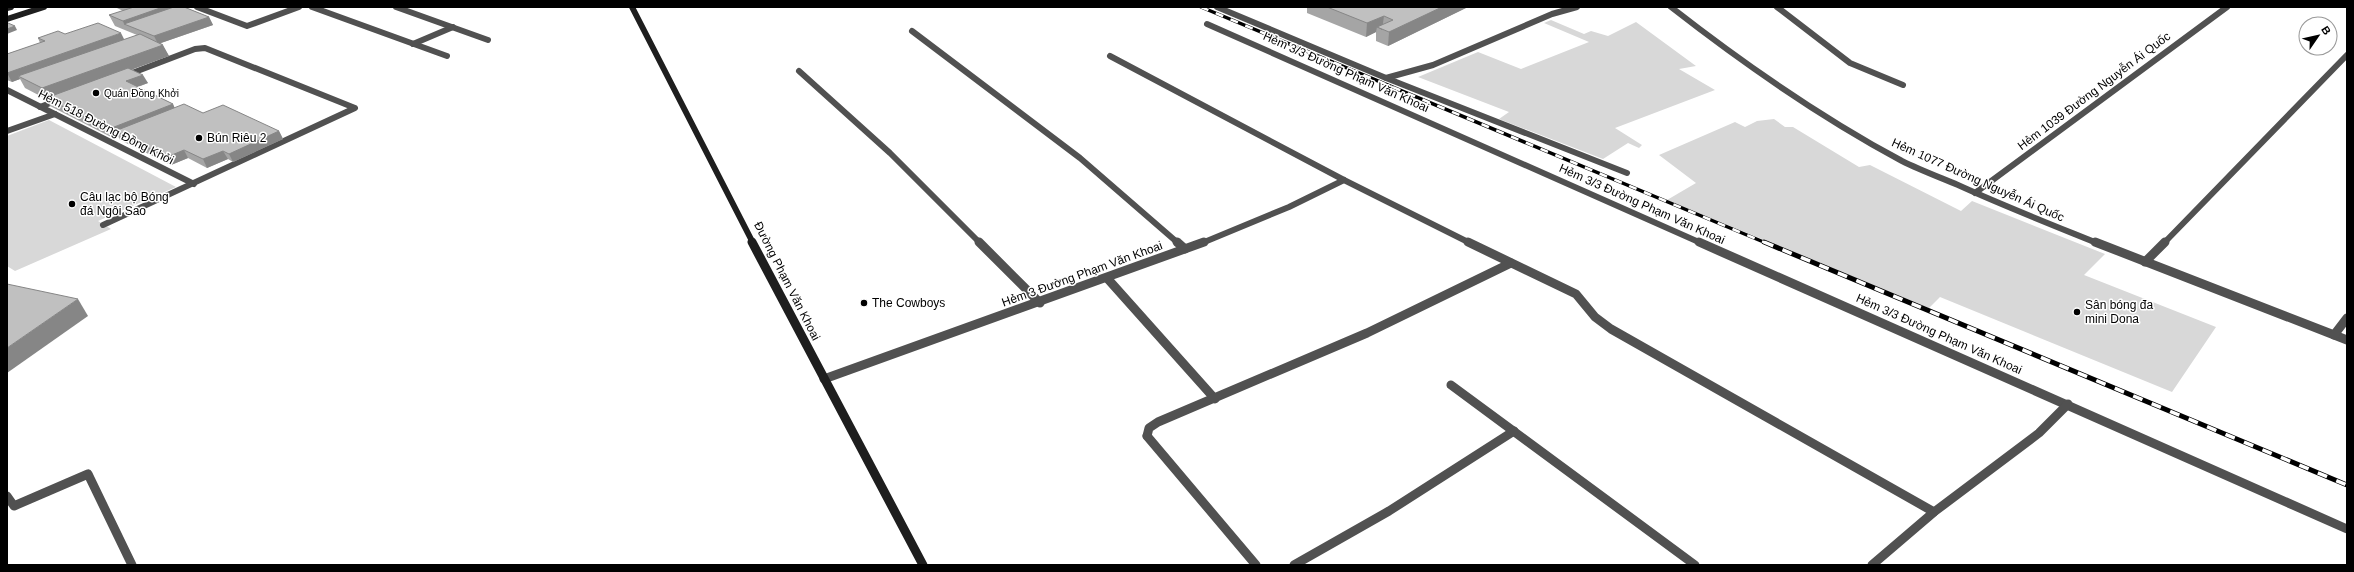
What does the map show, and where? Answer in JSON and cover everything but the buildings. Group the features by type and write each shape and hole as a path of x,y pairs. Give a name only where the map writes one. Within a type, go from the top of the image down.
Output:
{"street":[{"path":"7,8 11,7"},
{"path":"7,19 44,7"},
{"path":"197,7 247,26 299,7"},
{"path":"312,7 447,56"},
{"path":"396,7 488,40"},
{"name":"Đường Phạm Văn Khoai","path":"632,7 824,379 923,565"},
{"path":"1217,7 1386,78 1627,173"},
{"path":"1386,78 1433,65 1552,14 1577,7"},
{"name":"Hẻm 1077 Đường Nguyễn Ái Quốc","path":"1671,7 1720,45 1794,96 1853,134 1904,162 1975,193 2145,262 2347,340"},
{"path":"1777,7 1850,63 1903,85"},
{"name":"Hẻm 1039 Đường Nguyễn Ái Quốc","path":"1975,193 2227,7"},
{"name":"Hẻm 3/3 Đường Phạm Văn Khoai","path":"1207,24 2068,404 2347,529"},
{"path":"413,44 453,27"},
{"path":"912,31 1080,158 1185,250"},
{"path":"103,225 352,111 355,108 354,106 205,48 121,77"},
{"path":"2145,262 2347,55"},
{"path":"1110,56 1344,180 1511,263 1559,284 1576,294 1595,317 1611,329 1934,512"},
{"path":"799,72 890,153 1040,303"},
{"name":"Hẻm 518 Đường Đồng Khởi","path":"7,90 194,184"},
{"path":"40,106 62,98"},
{"path":"7,132 55,114"},
{"path":"110,142 117,139"},
{"name":"Hẻm 3 Đường Phạm Văn Khoai","path":"824,379 1185,250 1303,201 1344,180"},
{"path":"1256,565 1147,436 1149,428 1158,422 1367,333 1511,263"},
{"path":"1107,278 1215,399"},
{"path":"2334,336 2347,318"},
{"path":"1451,385 1695,565"},
{"path":"1872,565 1934,512 2039,433 2068,404"},
{"path":"1294,565 1389,511 1514,431"},
{"path":"7,496 14,506 88,474 132,565"}],"shaded area":[{"path":"1551,20 1584,34 1591,31 1608,36 1636,22 1696,66 1679,69 1715,90 1615,128 1642,145 1639,148 1628,143 1603,159 1499,119 1509,112 1418,77 1478,52 1521,69 1589,42 1544,23"},
{"path":"1774,119 1785,127 1793,127 1859,167 1870,165 1961,211 1972,201 2105,254 2084,275 2216,327 2172,392 1940,297 1929,308 1667,200 1696,183 1659,155 1735,122 1745,127 1757,121"},
{"name":"Câu lạc bộ Bóng đá Ngôi Sao","path":"49,120 176,187 98,221 111,229 15,271 7,266 7,136"}],"railway":[{"path":"1201,7 1766,243"},
{"path":"1764,242 2347,485"}],"place":[{"name":"Quán Đồng Khởi","path":"96,93"},
{"name":"Bún Riêu 2","path":"199,138"},
{"name":"Câu lạc bộ Bóng đá Ngôi Sao","path":"72,204"},
{"name":"The Cowboys","path":"864,303"},
{"name":"Sân bóng đa mini Dona","path":"2077,312"}]}
